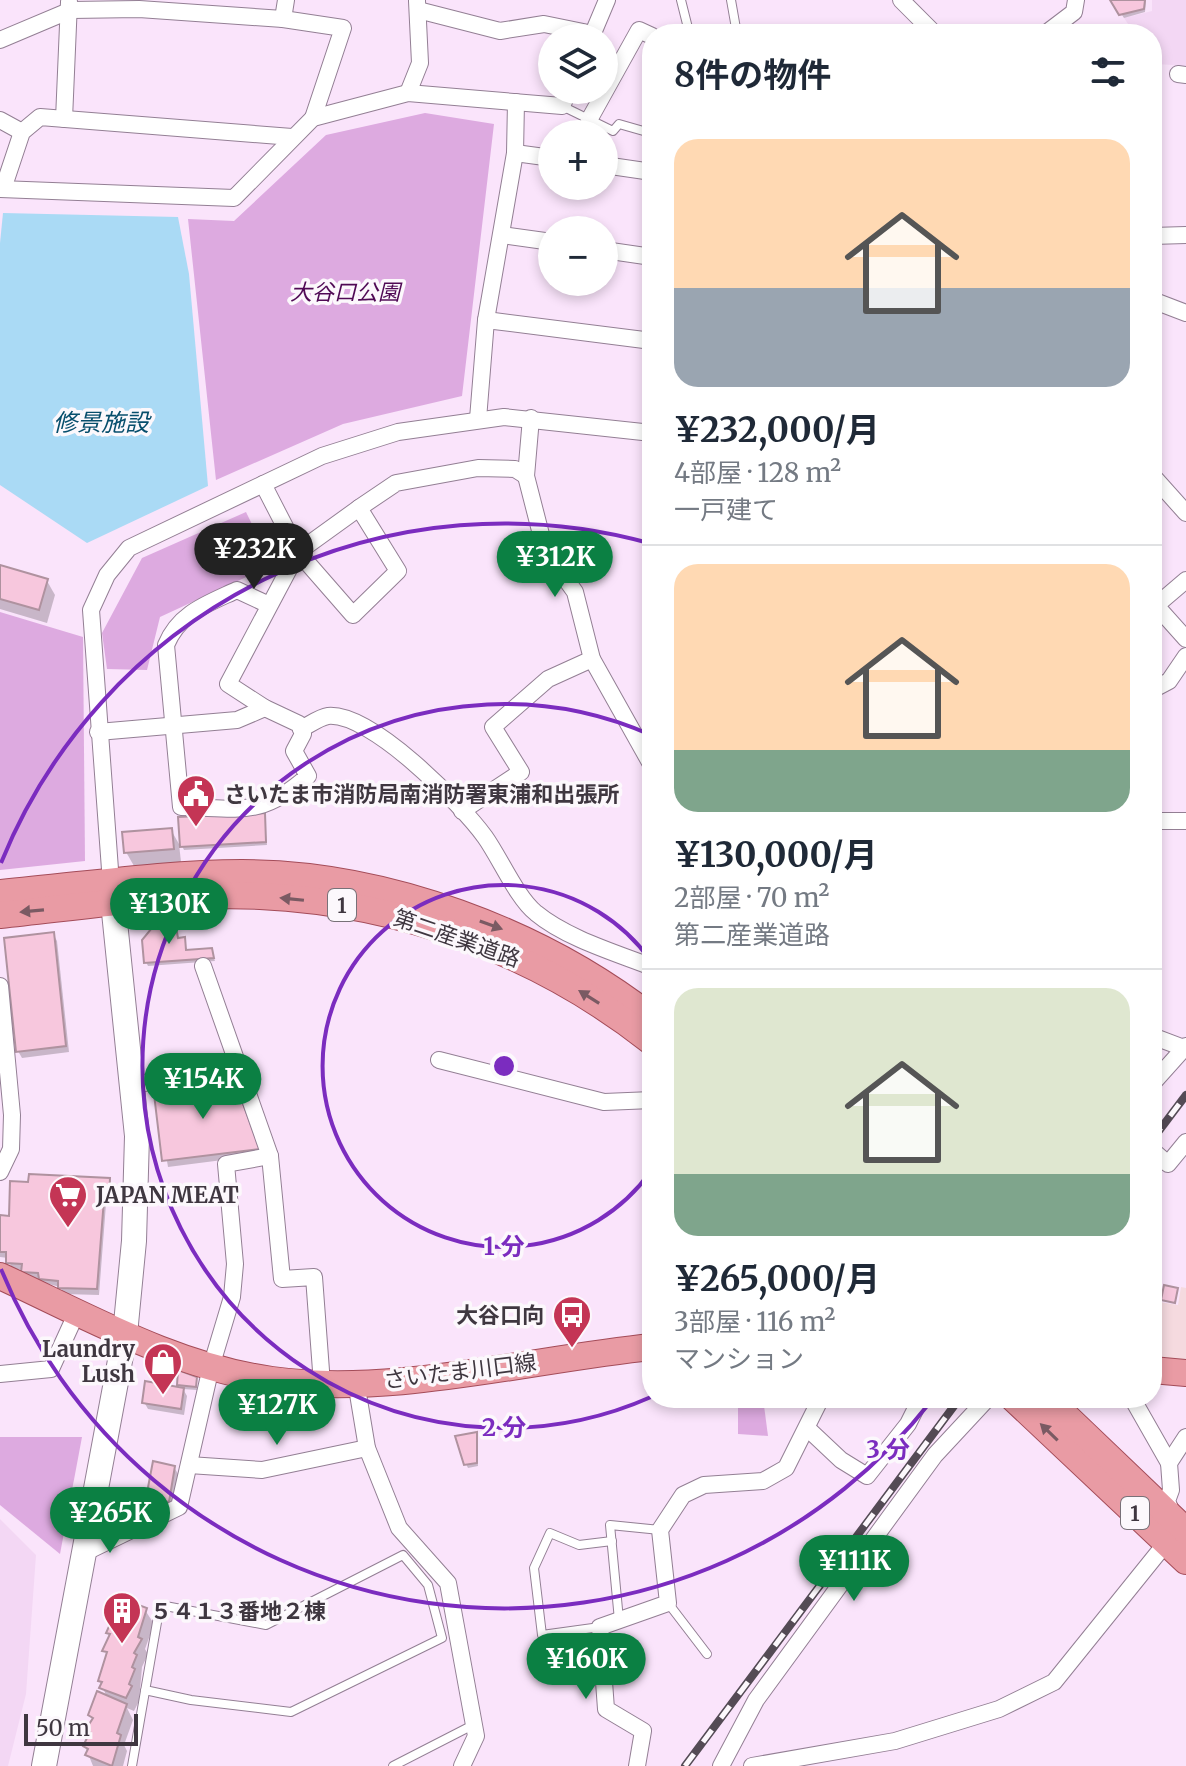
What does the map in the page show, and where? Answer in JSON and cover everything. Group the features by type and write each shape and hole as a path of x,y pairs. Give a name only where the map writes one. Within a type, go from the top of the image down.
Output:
{"main road":[{"name":"第二産業道路","path":"0,915 113,893 244,873 305,877 367,888 502,929 603,982 642,1011"},
{"name":"第二産業道路","path":"0,893 259,896 402,916 466,936 532,964 589,996 642,1035"},
{"name":"さいたま川口線","path":"0,1276 125,1334 211,1367 271,1380 322,1384 400,1380 642,1348"},
{"path":"1162,1371 1186,1373"},
{"name":"1","path":"1027,1408 1092,1456 1176,1531 1186,1561"},
{"name":"1","path":"1061,1408 1092,1456"}],"street":[{"path":"283,19 286,0"},
{"path":"597,24 607,0"},
{"path":"901,0 925,24"},
{"path":"1058,24 1074,12 1076,0"},
{"path":"0,40 70,5 138,5 343,28 313,118"},
{"path":"64,119 70,5"},
{"path":"408,93 420,63 418,5 500,31 538,25"},
{"path":"589,120 639,30 642,31"},
{"path":"292,137 40,117 22,132 1,189 234,198 313,118 408,93 516,102 538,100"},
{"path":"478,419 486,320 515,153 516,102"},
{"path":"0,120 22,132"},
{"path":"515,153 538,156"},
{"path":"618,167 642,171"},
{"path":"502,235 538,240"},
{"path":"1162,236 1186,235"},
{"path":"618,252 642,256"},
{"path":"1162,304 1186,313"},
{"path":"486,320 642,340"},
{"path":"531,418 526,476 545,550 575,592 592,659 642,748"},
{"path":"44,1766 125,1334 137,1186 133,1084 98,732 91,610 107,575 129,548 322,456 398,432 478,419 531,418 642,432"},
{"path":"269,605 237,590 194,610 173,627 166,645 181,807 260,808 283,799 308,776 294,751 303,734 299,724 265,708 228,684 298,552 396,483 478,468 515,469 526,476"},
{"path":"263,484 298,552 353,615 398,571 359,508"},
{"path":"1162,486 1186,513"},
{"path":"1162,599 1186,580"},
{"path":"1162,614 1186,639"},
{"path":"1162,685 1169,681 1186,656"},
{"path":"462,811 521,772 493,727 548,679 592,659"},
{"path":"98,732 237,720 265,708"},
{"path":"301,729 327,716 343,718 364,727 410,760 462,811 484,836 534,913 605,951 642,964"},
{"path":"1162,821 1186,821"},
{"path":"203,966 270,1156 282,1279 314,1277 322,1384"},
{"path":"0,986 12,1115 11,1149 1,1168"},
{"path":"1162,1039 1185,1047 1162,1073"},
{"path":"439,1060 604,1102 642,1100"},
{"path":"133,1084 242,1073"},
{"path":"1162,1159 1168,1164 1186,1142"},
{"path":"86,1552 179,1507 211,1367 232,1297 235,1264 226,1164 270,1156"},
{"path":"0,1374 51,1369 77,1312"},
{"path":"356,1382 367,1448 399,1528 448,1583 476,1736 462,1766"},
{"path":"638,1766 643,1731 606,1709 600,1627 668,1603 660,1530 683,1495 704,1485 763,1481 786,1468 816,1408"},
{"path":"807,1428 841,1460 867,1476 908,1424 916,1408"},
{"path":"721,1766 756,1700 935,1455 978,1408"},
{"path":"752,1766 895,1741 999,1709 1054,1682 1176,1531 1167,1501 1171,1490 1169,1463 1138,1408"},
{"path":"1169,1463 1186,1437"},
{"path":"189,1465 262,1470 367,1448"}],"lane":[{"path":"681,0 687,24"},
{"path":"731,0 735,24"},
{"path":"572,104 589,120"},
{"path":"618,125 642,131"},
{"path":"619,1620 610,1525 660,1530"},
{"path":"600,1627 542,1635 534,1568 550,1533 579,1545 612,1541"},
{"path":"132,1766 145,1690 160,1605 266,1625 403,1555 428,1585 442,1638 291,1712 191,1700 145,1690"},
{"path":"668,1603 707,1654"},
{"path":"393,1766 474,1724"}],"shaded area":[{"path":"1152,0 1186,0 1186,66 1162,64 1162,24 1128,24 1124,18 1152,11"},
{"path":"1181,1287 1186,1288 1186,1361 1162,1358 1162,1302 1178,1305"},
{"path":"0,1519 36,1555 26,1694 8,1766 0,1766"}],"green space":[{"name":"大谷口公園","path":"425,113 494,124 462,396 343,424 216,480 188,219 234,221 326,135"},
{"path":"246,512 272,565 160,617 147,670 107,669 102,633 142,558"},
{"path":"0,612 83,637 85,861 0,870"},
{"path":"738,1408 764,1408 768,1436 738,1434"},
{"path":"0,1437 82,1437 60,1554 0,1505"}],"water":[{"name":"修景施設","path":"3,213 178,217 189,274 208,486 87,543 0,485 0,243"}],"building":[{"path":"1110,0 1145,0 1144,9 1119,15"},
{"path":"0,565 48,579 39,610 0,599"},
{"path":"265,813 266,842 180,847 178,817"},
{"path":"172,828 174,849 124,853 122,832"},
{"path":"175,921 178,938 185,937 186,950 212,948 214,958 144,963 142,940 156,923"},
{"path":"54,932 66,1046 16,1052 4,938"},
{"path":"235,1082 260,1149 162,1161 154,1094 158,1088"},
{"path":"29,1174 110,1178 109,1199 104,1199 97,1289 58,1288 58,1281 39,1279 38,1273 21,1272 22,1264 6,1263 6,1252 0,1252 0,1215 9,1216 10,1181 28,1182"},
{"path":"1164,1285 1178,1288 1175,1303 1162,1300"},
{"path":"178,1370 197,1377 196,1387 177,1385"},
{"path":"145,1381 184,1388 181,1409 142,1403"},
{"path":"477,1432 477,1463 464,1465 455,1436"},
{"path":"153,1461 175,1466 169,1502 146,1498"},
{"name":"５４１３番地２棟","path":"117,1597 147,1608 138,1637 142,1639 134,1653 137,1655 132,1667 135,1669 129,1684 132,1686 126,1698 99,1688 102,1682 98,1681 107,1652 102,1651 110,1634 106,1633 112,1620 108,1619"},
{"path":"97,1691 127,1704 117,1733 121,1735 112,1766 85,1755 88,1749 83,1746 90,1732 86,1729 93,1718 88,1715"}],"railway":[{"path":"1162,1127 1186,1095"},
{"path":"685,1766 953,1408"}],"place":[{"name":"さいたま市消防局南消防署東浦和出張所","path":"196,828"},
{"name":"JAPAN MEAT","path":"68,1229"},
{"name":"大谷口向","path":"572,1349"},
{"name":"Laundry Lush","path":"163,1396"},
{"name":"５４１３番地２棟","path":"122,1645"}]}
